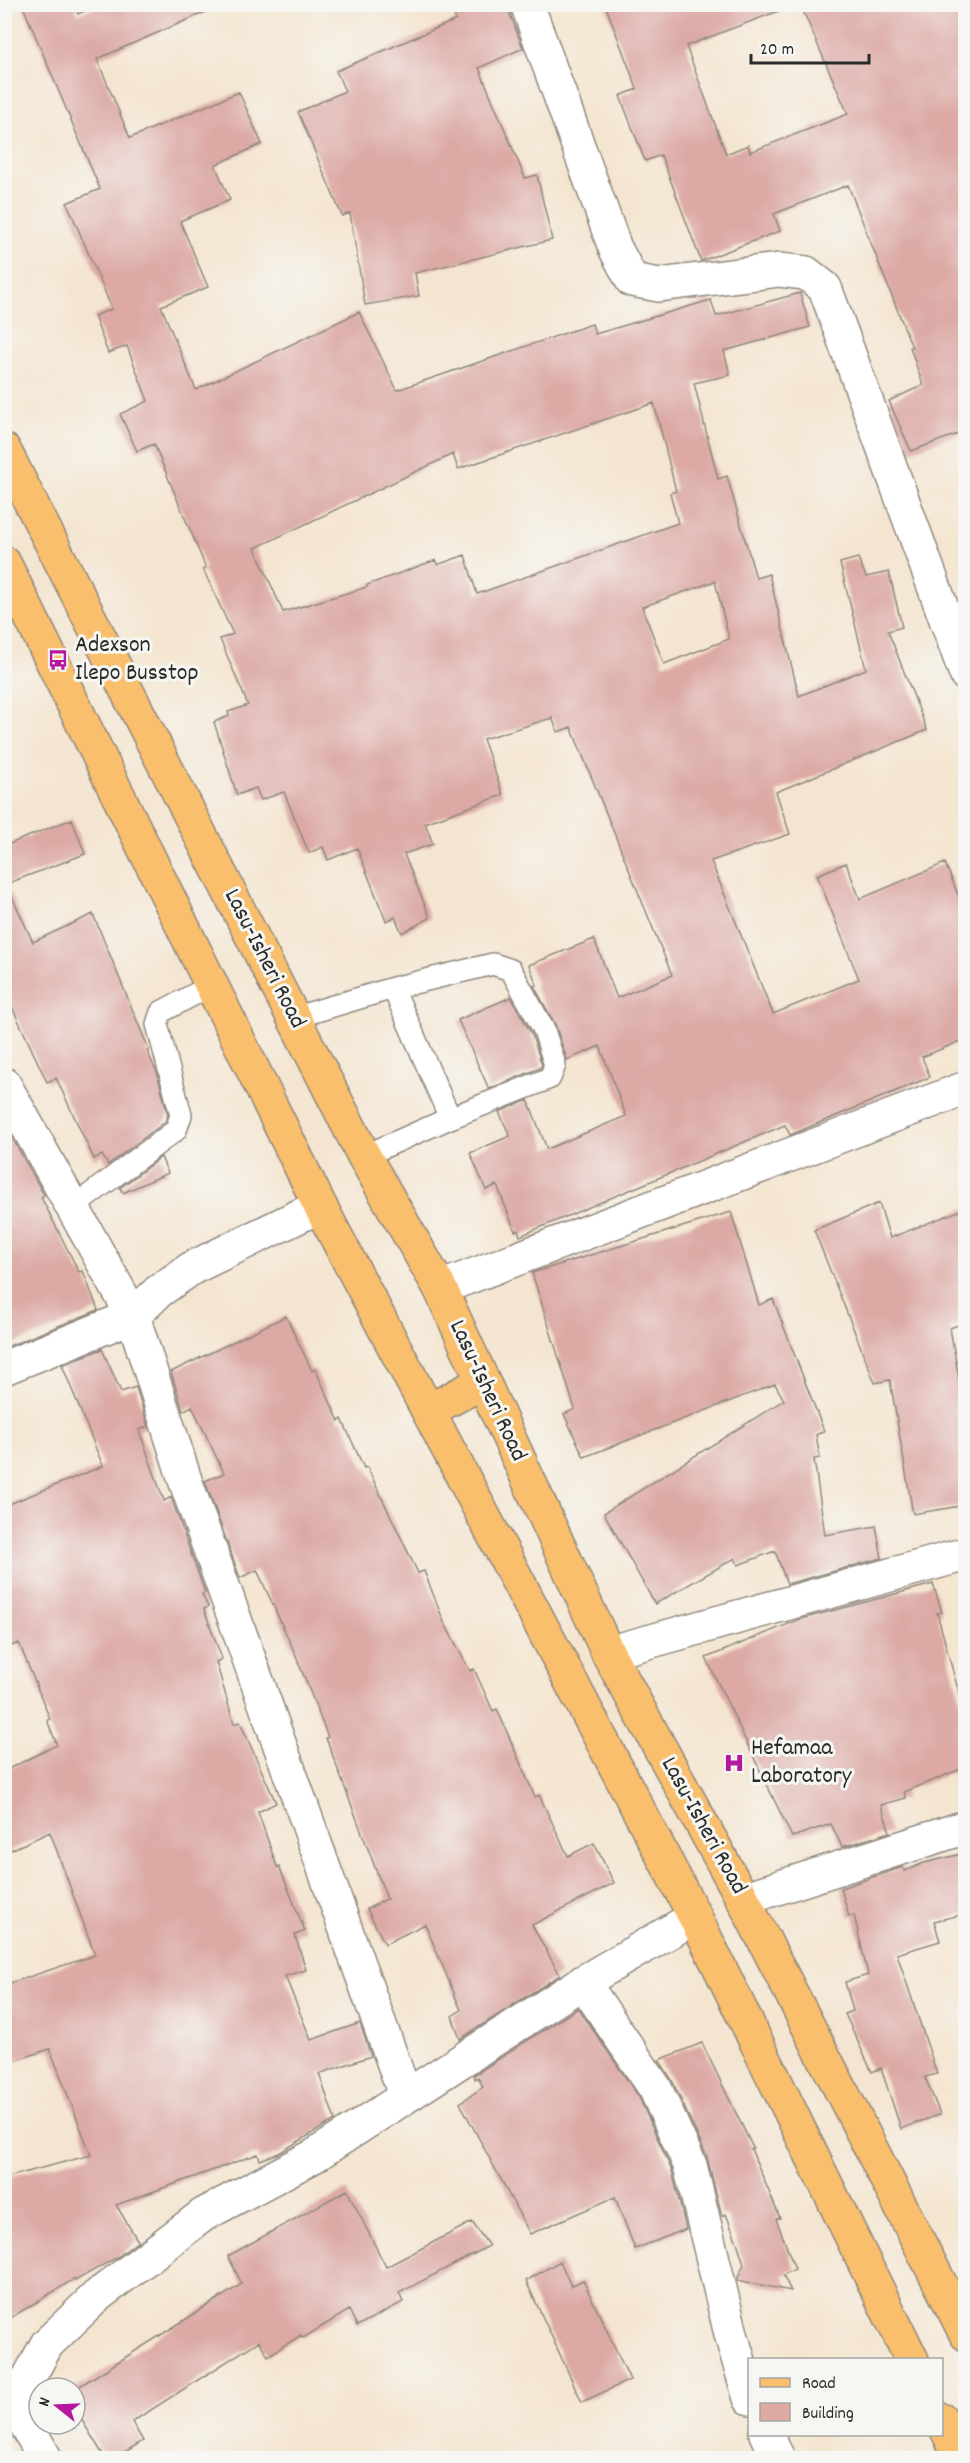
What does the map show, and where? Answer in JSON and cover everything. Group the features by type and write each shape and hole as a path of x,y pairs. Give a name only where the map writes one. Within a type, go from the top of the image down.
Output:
{"main road":[{"name":"Lasu-Isheri Road","path":"4,450 364,1156 440,1288 608,1653 743,1899 966,2334"},
{"name":"Lasu-Isheri Road","path":"4,563 320,1206 695,1917 911,2358"},
{"path":"428,1411 483,1382"},
{"path":"943,2422 960,2458"}],"street":[{"path":"527,4 615,248 632,280 659,285 779,270 807,273 825,288 966,674"},
{"path":"4,1084 133,1316 184,1477 405,2095"},
{"path":"440,1288 966,1088"},
{"path":"4,1368 133,1316 159,1291 192,1268 320,1206"},
{"path":"608,1653 966,1554"},
{"path":"743,1899 966,1827"},
{"path":"45,2458 8,2399 47,2344 97,2296 203,2215 314,2156 583,1982 695,1917"},
{"path":"583,1982 655,2088 690,2165 732,2338 748,2391"},
{"path":"767,2436 778,2458"}],"lane":[{"path":"293,1018 393,988 493,964 511,970 544,1030 555,1065 550,1078 364,1156"},
{"path":"72,1208 176,1130 181,1116 157,1024 161,1012 212,985"},
{"path":"393,988 450,1118"}],"building":[{"path":"22,4 74,4 78,14 101,4 224,4 97,59 130,138 239,92 262,144 215,165 230,200 180,221 208,287 161,306 196,390 359,312 397,390 592,324 595,334 711,300 716,316 800,293 810,327 724,351 730,375 694,383 718,479 727,476 756,578 769,574 799,696 866,669 840,563 858,558 866,577 889,572 902,627 888,631 927,730 776,792 790,834 711,861 773,1014 859,979 817,875 846,863 860,899 945,863 966,914 966,1039 922,1057 930,1077 790,1135 785,1125 520,1236 518,1230 515,1231 497,1185 486,1190 470,1153 510,1136 499,1112 528,1100 547,1149 626,1116 600,1046 567,1060 555,1024 534,986 537,985 529,965 594,939 617,998 672,975 571,727 558,732 552,718 483,739 503,795 425,823 433,844 404,854 430,918 402,933 395,917 386,921 357,848 328,860 323,847 309,853 284,792 261,800 256,788 237,795 214,722 229,716 228,712 248,705 220,639 233,634 203,569 206,568 154,444 137,451 120,414 148,401 127,346 108,353 94,316 112,309 67,203 100,189","holes":["654,403 676,491 670,493 678,523 477,594 465,555 437,565 436,560 367,585 367,587 283,612 255,548 453,454 458,469","715,581 729,639 664,664 642,607"]},
{"path":"450,4 506,4 523,48 479,68 525,178 537,175 552,240 415,273 419,296 365,305 350,213 342,216 298,112 345,91 336,71 456,20"},
{"path":"605,4 788,4 789,7 686,46 726,154 748,145 750,152 848,114 800,4 966,4 966,431 911,451 889,401 923,385 910,347 912,347 848,185 774,214 780,231 701,261 661,155 645,161 620,96 637,89"},
{"path":"72,819 85,854 6,884 33,942 93,914 149,1050 147,1051 157,1073 168,1115 165,1122 108,1165 102,1155 94,1159 56,1078 47,1082 4,990 4,846"},
{"path":"511,997 532,1035 542,1065 540,1068 489,1089 458,1020"},
{"path":"4,1123 44,1195 41,1197 79,1272 83,1271 98,1310 4,1348"},
{"path":"161,1157 168,1173 123,1193 120,1188"},
{"path":"879,1203 890,1238 966,1208 966,1322 950,1328 966,1419 966,1505 913,1514 890,1380 875,1383 814,1230"},
{"path":"731,1212 759,1305 773,1299 824,1431 816,1435 820,1458 814,1459 825,1535 876,1526 882,1558 787,1584 775,1551 738,1565 735,1558 655,1604 604,1513 784,1400 775,1384 584,1457 564,1414 575,1409 532,1273"},
{"path":"286,1316 312,1371 315,1369 339,1421 342,1419 364,1468 367,1467 418,1573 424,1571 444,1622 470,1671 474,1669 493,1711 497,1709 535,1797 539,1795 568,1856 594,1843 614,1883 532,1925 560,1975 460,2039 452,2016 461,2010 425,1924 385,1944 367,1909 387,1899 326,1738 328,1737 294,1651 257,1570 240,1578 205,1481 224,1473 192,1406 183,1411 171,1372"},
{"path":"102,1349 121,1392 136,1387 148,1426 139,1430 164,1501 171,1497 205,1593 202,1594 208,1607 204,1609 222,1659 216,1662 234,1724 240,1722 276,1803 258,1812 277,1867 279,1866 305,1931 295,1935 306,1970 285,1976 311,2040 360,2023 371,2056 319,2074 335,2120 279,2153 260,2160 258,2154 116,2205 138,2241 119,2256 75,2281 74,2279 4,2322 4,2178 91,2155 50,2049 4,2064 4,1985 95,1955 50,1832 4,1853 4,1771 57,1745 47,1720 50,1719 19,1643 4,1649 4,1506 103,1466 62,1365"},
{"path":"933,1584 942,1612 937,1613 966,1719 966,1767 904,1792 906,1798 881,1805 890,1832 842,1847 831,1824 792,1837 706,1658 798,1620"},
{"path":"966,1853 966,1914 934,1921 940,1941 897,1954 937,2074 925,2077 940,2114 901,2129 881,2068 872,2072 845,2014 853,2011 845,1982 868,1975 854,1915 849,1917 841,1888 903,1867 905,1871 924,1863"},
{"path":"578,2008 639,2097 672,2171 686,2229 635,2249 615,2197 530,2234 460,2103 483,2087 478,2077 475,2079 474,2075"},
{"path":"702,2043 753,2148 751,2149 780,2218 776,2219 795,2269 783,2275 791,2291 737,2280 744,2264 726,2214 722,2216 707,2157 672,2080 659,2060"},
{"path":"347,2190 386,2267 472,2222 489,2246 399,2293 403,2302 357,2326 349,2310 303,2338 301,2335 268,2356 259,2341 132,2422 143,2441 115,2458 105,2458 87,2429 87,2381 242,2284 228,2256"},
{"path":"560,2261 571,2286 583,2280 630,2380 582,2402 526,2281"}],"place":[{"name":"Adexson Ilepo Busstop","path":"58,660"},
{"name":"Hefamaa Laboratory","path":"734,1763"}]}
